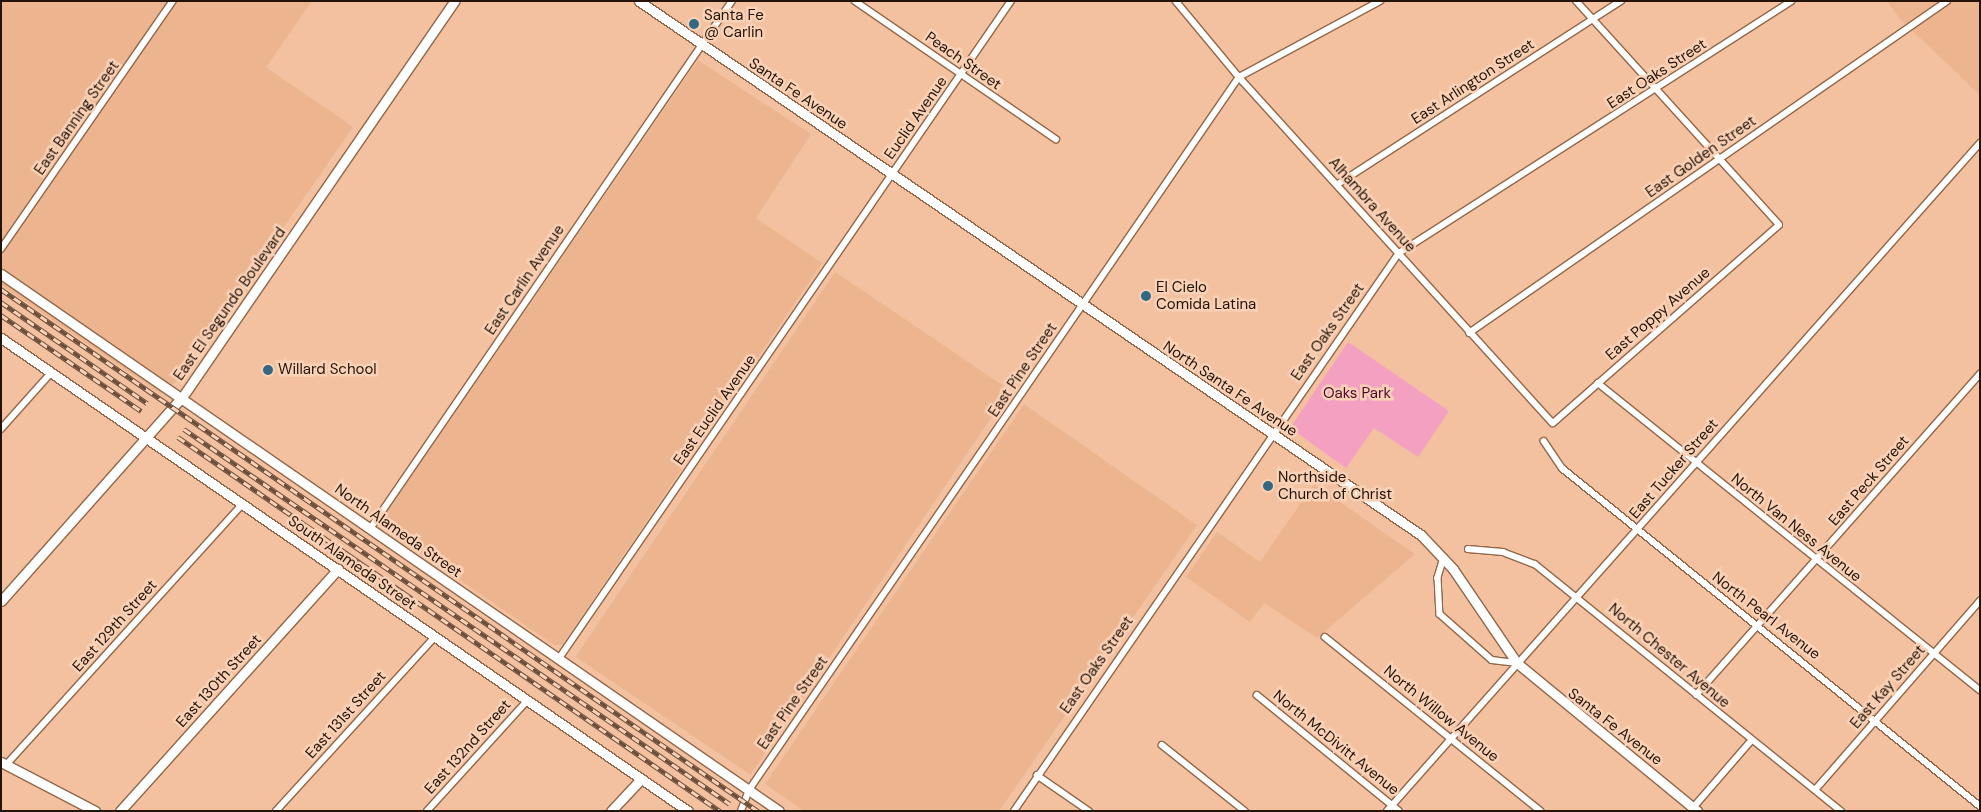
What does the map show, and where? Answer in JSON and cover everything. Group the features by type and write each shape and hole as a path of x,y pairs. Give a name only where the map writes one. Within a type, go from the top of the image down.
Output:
{"main road":[{"name":"East El Segundo Boulevard","path":"1,601 148,438 183,396 454,1"},
{"name":"Santa Fe Avenue","path":"639,1 892,175"},
{"name":"North Santa Fe Avenue","path":"892,175 1421,535 1444,558 1517,663"},
{"name":"North Alameda Street","path":"1,274 183,396 558,660 779,811"},
{"name":"South Alameda Street","path":"1,338 528,700 640,780 688,811"},
{"name":"East 130th Street","path":"120,811 338,569"},
{"name":"Santa Fe Avenue","path":"1517,663 1694,810"},
{"path":"4,764 95,811"},
{"path":"611,811 640,780"}],"street":[{"name":"East Banning Street","path":"1,249 173,1"},
{"name":"East Carlin Avenue","path":"370,529 732,1"},
{"name":"Peach Street","path":"855,1 1056,139"},
{"name":"Euclid Avenue","path":"892,175 1011,1"},
{"name":"Alhambra Avenue","path":"1176,1 1239,77 1553,423"},
{"name":"East Pine Street","path":"741,811 749,790 1239,77 1380,1"},
{"path":"1576,1 1655,91 1719,159"},
{"name":"East Arlington Street","path":"1338,184 1621,1"},
{"name":"East Oaks Street","path":"1014,811 1037,775 1399,253 1655,91 1792,1"},
{"name":"East Golden Street","path":"1470,333 1946,1"},
{"name":"East Tucker Street","path":"1387,811 1980,144"},
{"name":"East Poppy Avenue","path":"1553,423 1780,225 1719,159"},
{"name":"East Euclid Avenue","path":"558,660 892,175"},
{"path":"1,429 51,373"},
{"name":"East Peck Street","path":"1696,695 1980,374"},
{"name":"North Van Ness Avenue","path":"1598,383 1815,560 1980,690"},
{"name":"North Pearl Avenue","path":"1544,441 1562,468 1876,719 1980,806"},
{"name":"East 129th Street","path":"4,764 243,504"},
{"name":"North Chester Avenue","path":"1468,549 1520,557 1577,596 1751,741 1841,811"},
{"path":"1444,558 1438,578 1440,614 1492,660 1517,663"},
{"name":"East Kay Street","path":"1815,790 1980,601"},
{"name":"East 131st Street","path":"276,811 435,637"},
{"name":"North Willow Avenue","path":"1325,637 1541,811"},
{"name":"North McDivitt Avenue","path":"1257,695 1399,811"},
{"name":"East 132nd Street","path":"427,811 528,700"},
{"path":"1694,810 1751,741"},
{"path":"1162,745 1245,811"},
{"path":"1037,775 1089,811"}],"shaded area":[{"path":"1,1 312,1 266,67 353,127 178,380 161,394 1,285"},
{"path":"1887,1 1980,1 1980,95 1900,19"},
{"path":"698,60 811,134 756,218 822,263 562,645 554,645 382,526 382,519"},
{"path":"835,272 1010,390 750,775 576,657"},
{"path":"1024,404 1197,525 999,811 804,811 765,784"},
{"path":"1314,484 1415,554 1317,638 1264,603 1250,622 1186,577 1217,532 1260,562"}],"green space":[{"name":"Oaks Park","path":"1348,342 1449,411 1418,457 1374,428 1346,468 1290,428"}],"railway":[{"path":"1,289 758,811"},
{"path":"1,302 147,403"},
{"path":"1,315 141,411"},
{"path":"184,429 730,804"},
{"path":"178,437 720,811"}],"place":[{"name":"Santa Fe @ Carlin","path":"694,24"},
{"name":"El Cielo Comida Latina","path":"1146,296"},
{"name":"Willard School","path":"268,370"},
{"name":"Northside Church of Christ","path":"1268,486"}]}
